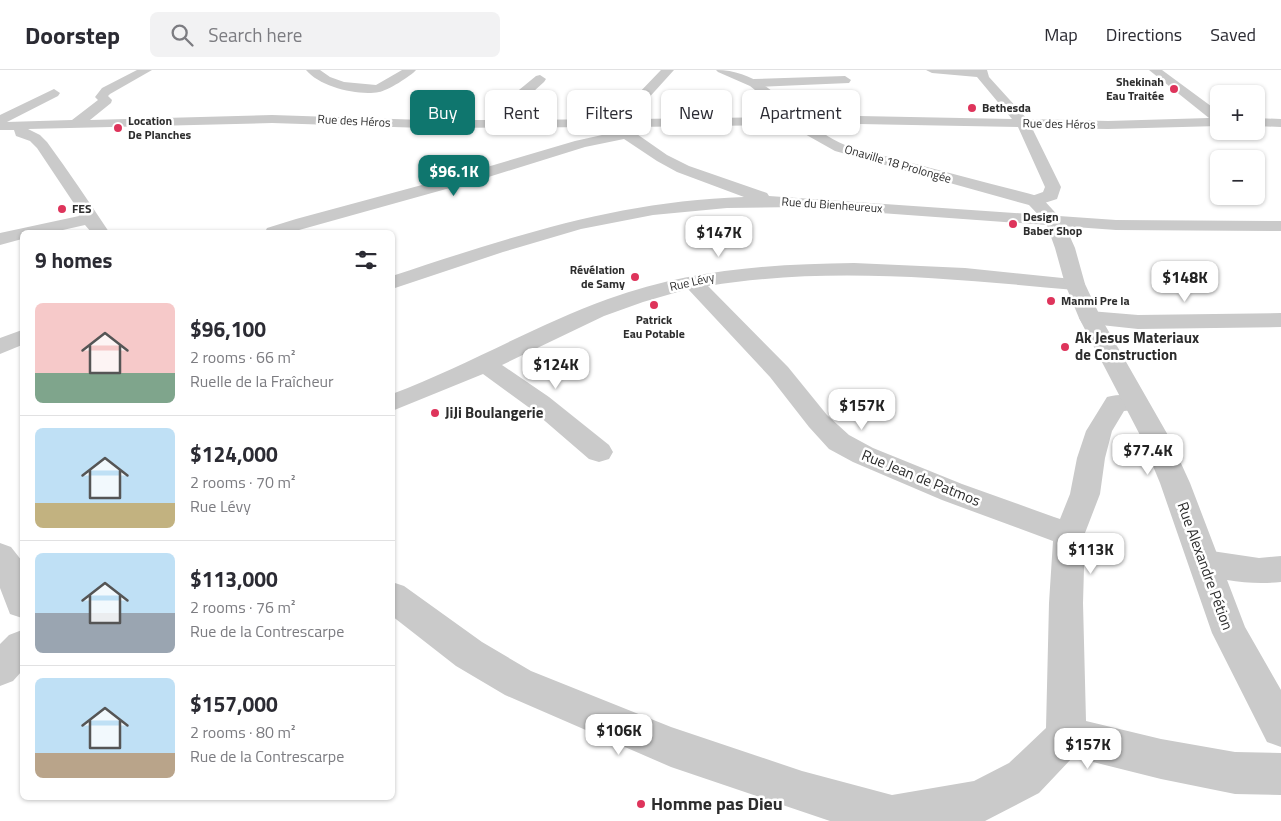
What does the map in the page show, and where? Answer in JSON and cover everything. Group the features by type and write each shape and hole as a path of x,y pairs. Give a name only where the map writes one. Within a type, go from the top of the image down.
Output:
{"street":[{"path":"76,124 106,100 101,97 106,91 146,70"},
{"path":"312,70 326,80 342,86 378,89 410,70"},
{"path":"648,90 668,70"},
{"name":"Onaville 18 Prolongée","path":"722,70 754,83 762,90"},
{"path":"932,70 981,72 1024,123 1053,187 1050,195 1035,201"},
{"path":"1156,70 1210,113"},
{"path":"527,90 540,79"},
{"path":"754,83 845,80"},
{"path":"0,120 54,93"},
{"name":"Rue des Héros","path":"0,126 272,119 424,124 485,123"},
{"name":"Rue des Héros","path":"860,121 1108,125 1210,120"},
{"path":"1265,122 1281,123"},
{"name":"Rue des Héros","path":"651,127 742,123"},
{"path":"21,126 21,133 35,138 42,145 82,202 94,226 53,230"},
{"path":"281,230 612,135"},
{"path":"630,135 632,139 682,168 750,192 760,196 765,201"},
{"name":"Onaville 18 Prolongée","path":"817,135 840,148 1035,201"},
{"name":"Rue du Bienheureux","path":"395,283 511,243 604,219 667,209 765,201 1154,226 1281,226"},
{"name":"Rue Alexandre Pétion","path":"1035,201 1046,210 1054,221 1075,284 1090,318 1134,402 1155,437 1175,483 1230,633 1281,728"},
{"path":"0,239 20,234"},
{"name":"Rue Lévy","path":"395,402 486,364 544,333 600,310 634,297 692,281 755,272 871,270 1075,284"},
{"name":"Rue Jean de Patmos","path":"692,281 779,372 818,421 839,442 863,455 952,492 1050,528 1069,533"},
{"path":"1090,318 1138,322 1281,320"},
{"path":"0,347 20,338"},
{"path":"486,364 540,403 599,452"},
{"path":"395,598 469,654 518,684 671,747 802,792 892,819 979,802 1024,778 1066,736 1066,604 1069,533 1085,494 1091,458 1099,431 1116,403 1134,402"},
{"path":"0,549 20,552"},
{"path":"0,556 11,571 20,598"},
{"path":"1205,563 1274,575"},
{"path":"0,669 20,648"},
{"path":"1066,736 1161,759 1235,773 1281,774"}],"place":[{"name":"Shekinah Eau Traitée","path":"1174,89"},
{"name":"Bethesda","path":"972,108"},
{"name":"Location De Planches","path":"118,128"},
{"name":"FES","path":"62,209"},
{"name":"Design Baber Shop","path":"1013,224"},
{"name":"Révélation de Samy","path":"635,277"},
{"name":"Manmi Pre la","path":"1051,301"},
{"name":"Patrick Eau Potable","path":"654,305"},
{"name":"Ak Jesus Materiaux de Construction","path":"1065,347"},
{"name":"JiJi Boulangerie","path":"435,413"},
{"name":"Homme pas Dieu","path":"641,804"}]}
